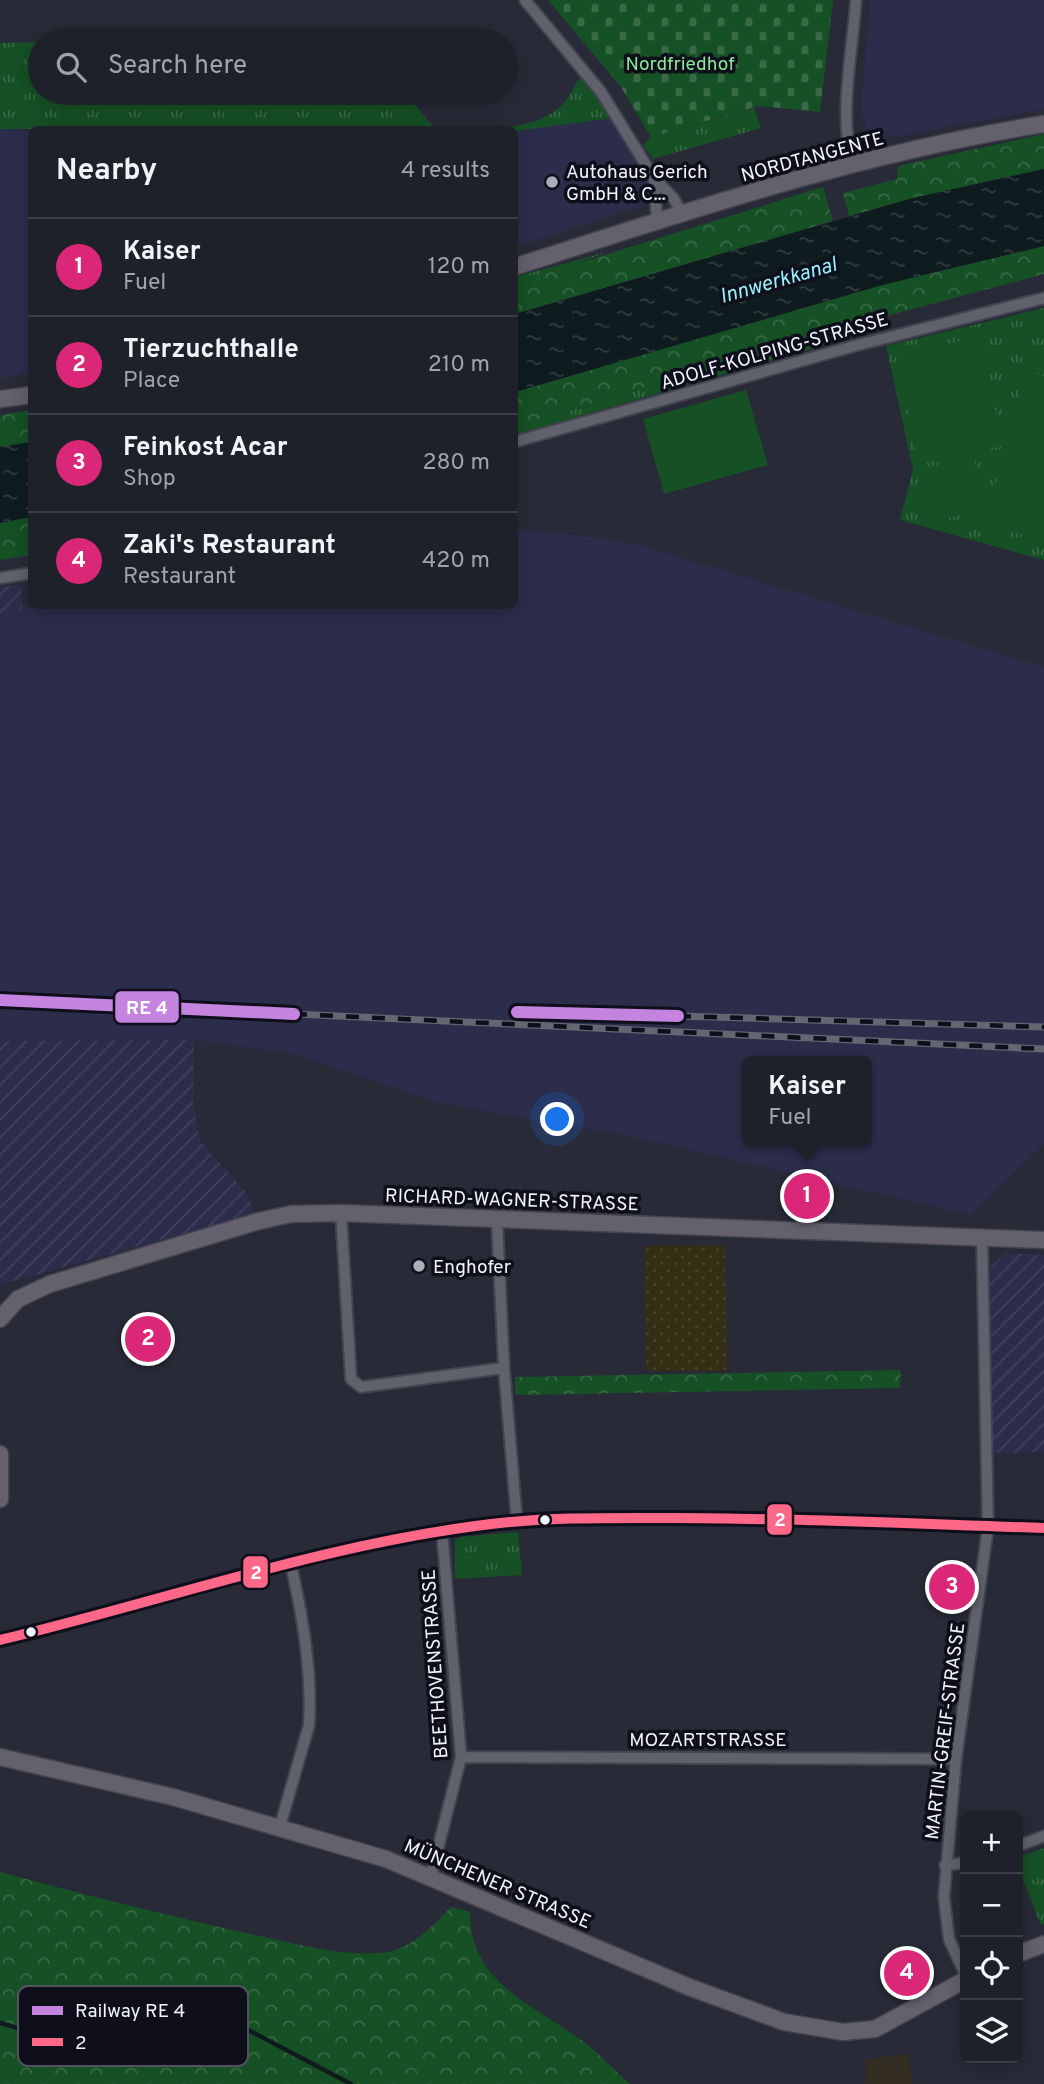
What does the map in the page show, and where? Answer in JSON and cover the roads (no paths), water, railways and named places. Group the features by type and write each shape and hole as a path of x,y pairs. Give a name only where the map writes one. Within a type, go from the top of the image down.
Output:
{"street":[{"path":"525,0 608,102 654,178 674,199 682,214"},
{"path":"852,166 847,146 847,99 856,0"},
{"name":"NORDTANGENTE","path":"518,266 657,221 852,166 1044,124"},
{"path":"654,178 657,221"},
{"name":"ADOLF-KOLPING-STRASSE","path":"518,441 858,345 1044,298"},
{"path":"0,399 28,396"},
{"path":"0,578 28,574"},
{"path":"341,1213 351,1379 355,1384 361,1387 504,1368"},
{"name":"RICHARD-WAGNER-STRASSE","path":"0,1319 18,1299 50,1284 274,1217 341,1213 1044,1240"},
{"path":"497,1221 504,1368 517,1522"},
{"name":"MARTIN-GREIF-STRASSE","path":"960,1964 946,1926 945,1865 956,1759 988,1527 982,1237"},
{"path":"0,1454 0,1499"},
{"path":"0,1640 291,1565 442,1531 517,1522 722,1518 1044,1528"},
{"name":"BEETHOVENSTRASSE","path":"432,1876 461,1757 442,1531"},
{"path":"280,1826 309,1725 310,1709 304,1630 291,1565"},
{"name":"MÜNCHENER STRASSE","path":"0,1757 114,1782 280,1826 432,1876 741,2008 784,2022 826,2030 861,2031 884,2026 960,1983"},
{"name":"MOZARTSTRASSE","path":"461,1757 956,1759"},
{"path":"1023,1844 1044,1836"},
{"path":"945,1865 960,1864"},
{"path":"1023,1952 1044,1944"}],"water":[{"name":"Innwerkkanal","path":"1044,169 1044,246 882,285 518,391 518,313 913,198"},
{"path":"28,442 28,518 0,523 0,447"}],"waterway":[{"path":"0,2023 18,2028"},
{"path":"248,2030 351,2084"}],"railway":[{"path":"294,1014 1044,1049"},
{"path":"678,1016 1044,1027"}],"place":[{"name":"Autohaus Gerich GmbH & C...","path":"552,182"},
{"name":"Kaiser","path":"807,1196"},
{"name":"Enghofer","path":"419,1266"},
{"name":"Tierzuchthalle","path":"148,1339"},
{"name":"Feinkost Acar","path":"952,1587"},
{"name":"Zaki's Restaurant","path":"907,1973"}],"park label":[{"name":"Nordfriedhof","path":"680,63"}]}
